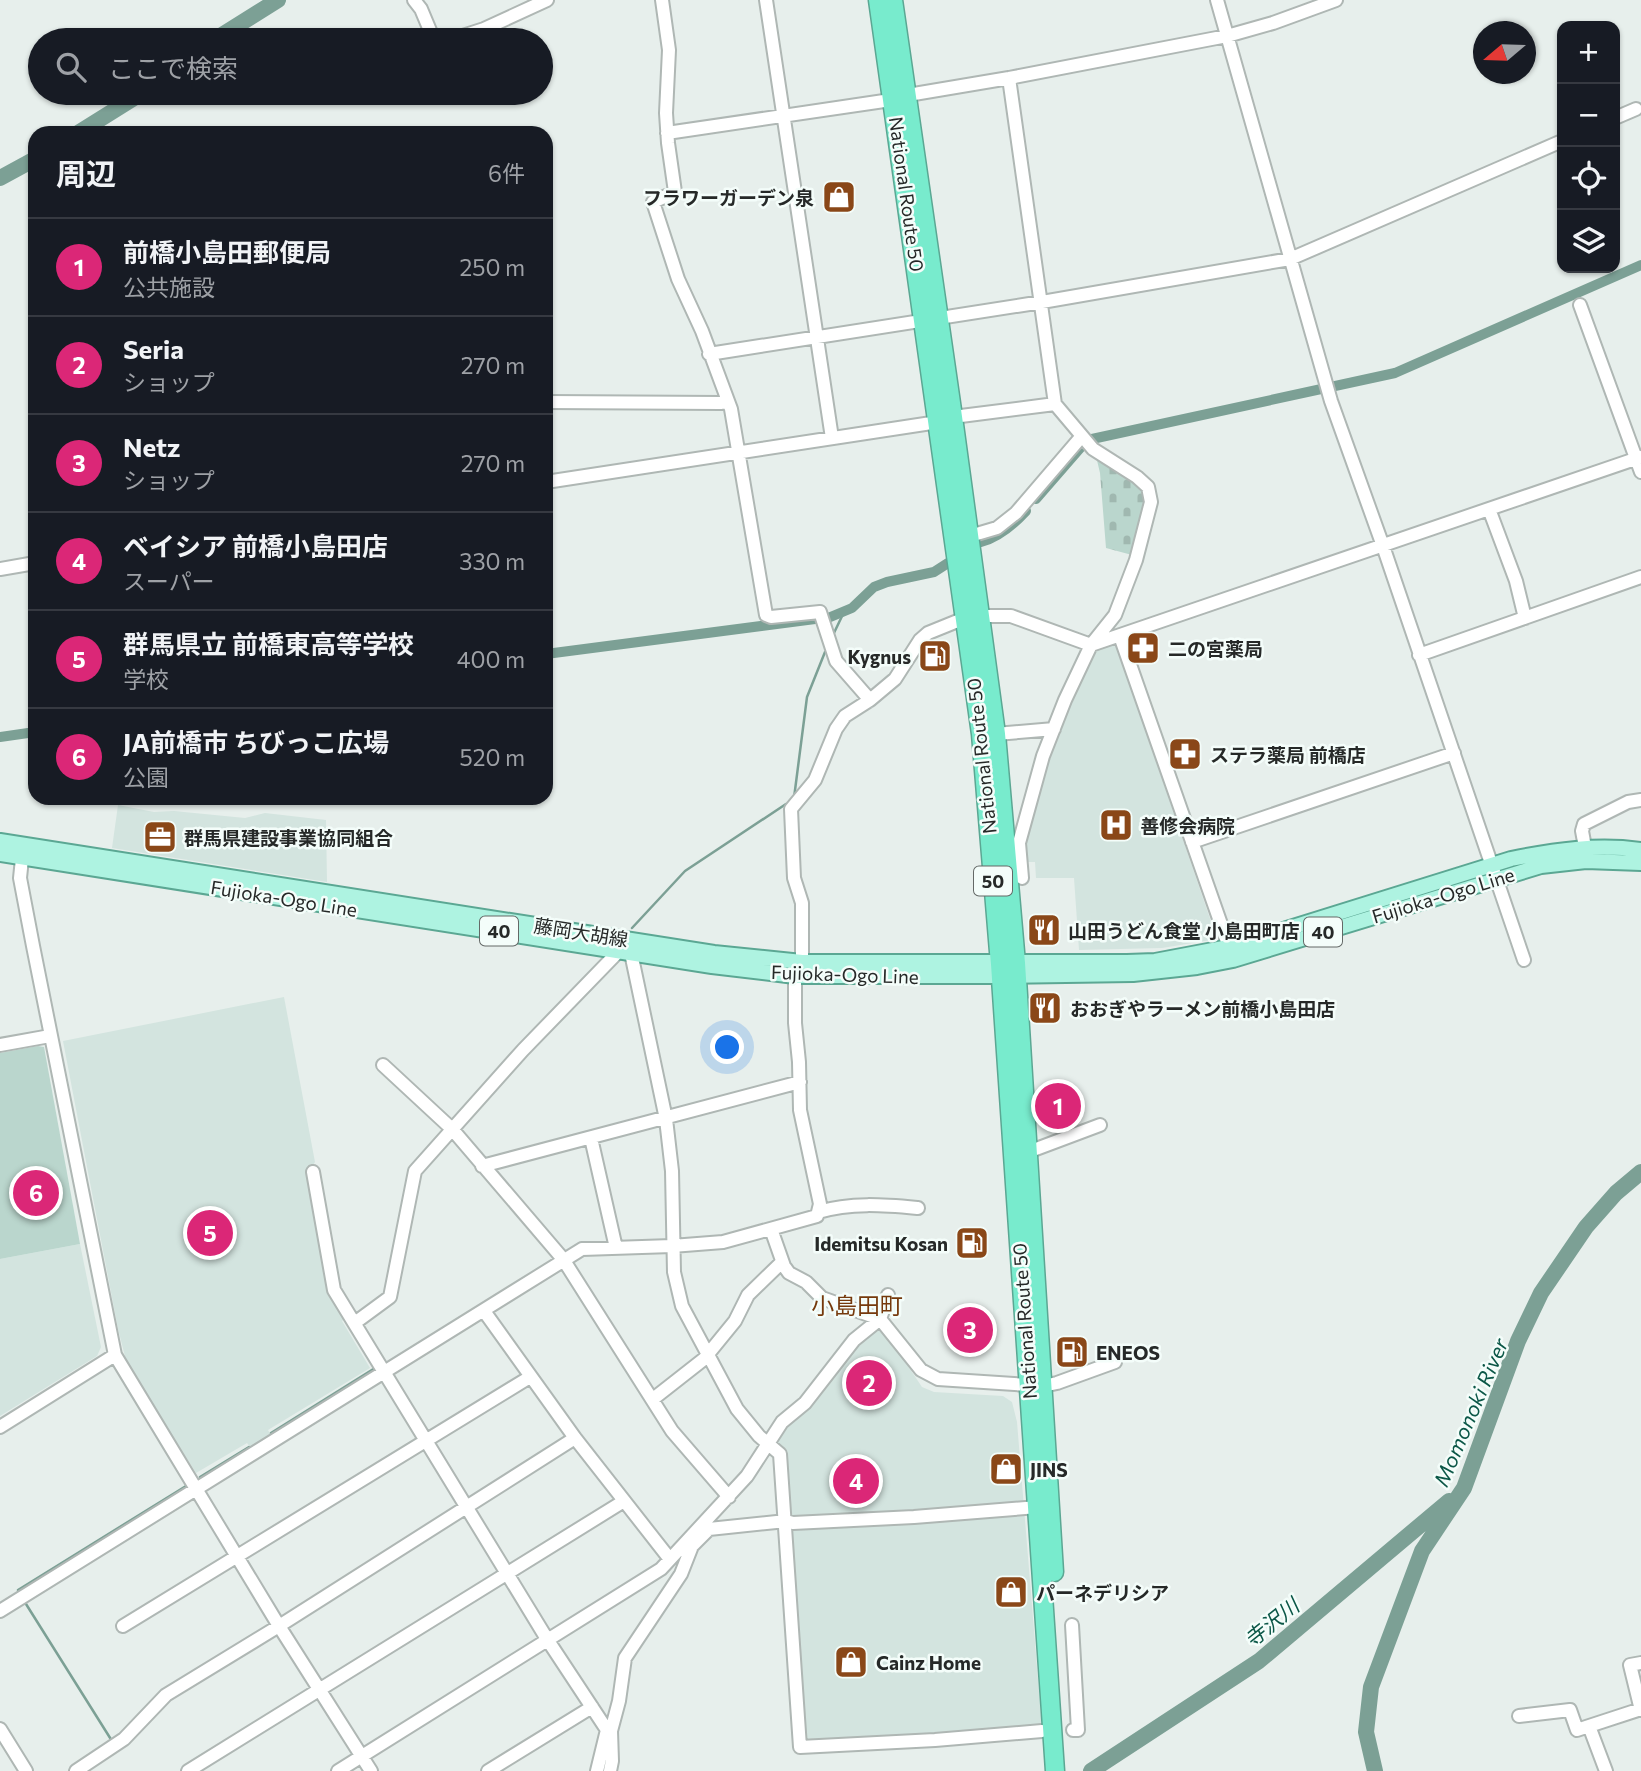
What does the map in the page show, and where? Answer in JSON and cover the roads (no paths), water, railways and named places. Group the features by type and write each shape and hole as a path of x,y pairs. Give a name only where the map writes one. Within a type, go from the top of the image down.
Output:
{"highway":[{"name":"National Route 50","path":"878,0 900,96"},
{"name":"National Route 50","path":"893,0 900,96 973,617 996,734 1008,970 1060,1768"},
{"name":"National Route 50","path":"946,419 970,536 981,734 1028,1152 1038,1507 1060,1768"}],"main road":[{"name":"藤岡大胡線","path":"0,841 23,852 714,953 798,969"},
{"name":"Fujioka-Ogo Line","path":"0,854 23,852 712,966 1133,974 1221,962 1494,872 1538,853 1609,846 1641,850"},
{"name":"Fujioka-Ogo Line","path":"1008,970 1155,961 1229,947 1494,872 1561,863 1613,860 1641,863"}],"street":[{"path":"414,0 429,28"},
{"path":"486,28 547,0"},
{"path":"662,0 669,50 667,133 675,192 653,202 678,279 729,401 740,451 766,615 771,617 820,612 836,661 870,700"},
{"path":"766,0 832,438"},
{"path":"1217,0 1331,401 1524,960"},
{"path":"667,133 884,101 1227,36 1336,0"},
{"path":"1009,78 1055,404 1093,449 1138,477 1148,488 1151,502 1136,560 1115,615 1091,645 1043,756 1019,843 1023,878"},
{"path":"1620,116 1636,109"},
{"path":"709,354 932,320 1290,259 1557,143"},
{"path":"1580,305 1641,472"},
{"path":"553,402 721,404 729,401"},
{"path":"553,481 1055,404"},
{"path":"970,536 997,528 1016,513 1082,436"},
{"path":"5,1608 582,1249 673,1247 723,1242 817,1216 820,1204 800,1110 795,1023 802,903 794,878 791,809 815,780 836,729 845,716 895,680 920,640 928,633 973,617 1011,616 1091,645 1638,458"},
{"path":"1489,509 1516,581 1525,618"},
{"path":"0,569 28,564"},
{"path":"1419,655 1641,577"},
{"path":"1120,636 1229,947"},
{"path":"996,734 1054,729"},
{"path":"1192,842 1454,753"},
{"path":"1585,847 1582,831 1584,824 1641,798"},
{"path":"23,852 20,878 115,1355 236,1557 371,1771"},
{"path":"625,952 666,1119 672,1171 674,1272 682,1306 737,1409 759,1436 780,1454 800,1747 1042,1731"},
{"path":"356,1322 390,1297 415,1171 523,1050 625,952"},
{"path":"0,1045 50,1036"},
{"path":"383,1065 452,1129 563,1259 672,1431 729,1497"},
{"path":"482,1166 800,1082"},
{"path":"1028,1152 1100,1125"},
{"path":"591,1138 616,1248"},
{"path":"313,1172 334,1290 386,1371 547,1639 609,1730 612,1762 610,1771"},
{"path":"818,1212 833,1207 874,1204 918,1208"},
{"path":"772,1228 782,1262 789,1273 806,1282 822,1298 880,1319 921,1370 938,1379 1035,1386 1057,1383 1115,1362"},
{"path":"653,1399 704,1359 734,1321 748,1295 782,1262"},
{"path":"338,1771 661,1569 747,1476 782,1422 805,1403 855,1340 880,1319 888,1295"},
{"path":"484,1311 575,1438 669,1558 662,1602"},
{"path":"0,1427 115,1355"},
{"path":"123,1626 530,1377"},
{"path":"76,1771 124,1739 166,1695 575,1438"},
{"path":"188,1771 624,1501"},
{"path":"597,1771 619,1701 625,1658 681,1574 692,1546 709,1529 786,1521 793,1523 914,1517 1038,1507"},
{"path":"1072,1625 1078,1730 1073,1730"},
{"path":"1519,1716 1570,1710 1577,1730 1641,1710 1630,1665 1641,1663"},
{"path":"488,1771 592,1707"},
{"path":"1589,1726 1606,1771"},
{"path":"0,1729 26,1771"}],"waterway":[{"path":"233,28 278,0"},
{"path":"89,126 123,105"},
{"path":"0,178 28,163"},
{"path":"1036,499 1082,446 1092,439 1395,373 1641,265"},
{"path":"981,542 1006,530 1026,511"},
{"path":"828,618 852,608 874,587 934,572 948,563"},
{"path":"833,635 844,612"},
{"path":"553,653 815,619"},
{"path":"794,798 807,697 825,652"},
{"path":"0,737 28,733"},
{"path":"632,928 685,871 786,804"},
{"path":"407,1182 410,1169"},
{"name":"Momonoki River","path":"1375,1771 1366,1732 1371,1687 1422,1551 1464,1488 1518,1341 1541,1293 1586,1227 1616,1193 1641,1172"},
{"path":"271,1433 375,1368"},
{"path":"200,1477 249,1447"},
{"path":"18,1590 186,1486"},
{"name":"寺沢川","path":"1091,1771 1259,1661 1449,1501"},
{"path":"26,1604 112,1741"}],"place":[{"name":"フラワーガーデン泉","path":"839,197"},
{"name":"二の宮薬局","path":"1143,648"},
{"name":"Kygnus","path":"935,656"},
{"name":"ステラ薬局 前橋店","path":"1185,754"},
{"name":"善修会病院","path":"1116,825"},
{"name":"群馬県建設事業協同組合","path":"160,837"},
{"name":"山田うどん食堂 小島田町店","path":"1044,930"},
{"name":"おおぎやラーメン前橋小島田店","path":"1045,1008"},
{"name":"前橋小島田郵便局","path":"1058,1106"},
{"name":"JA前橋市 ちびっこ広場","path":"36,1193"},
{"name":"群馬県立 前橋東高等学校","path":"210,1233"},
{"name":"Idemitsu Kosan","path":"972,1243"},
{"name":"Netz","path":"970,1330"},
{"name":"ENEOS","path":"1072,1352"},
{"name":"Seria","path":"869,1383"},
{"name":"JINS","path":"1006,1469"},
{"name":"ベイシア 前橋小島田店","path":"856,1481"},
{"name":"パーネデリシア","path":"1011,1592"},
{"name":"Cainz Home","path":"851,1662"}],"district":[{"name":"小島田町","path":"857,1305"}]}
